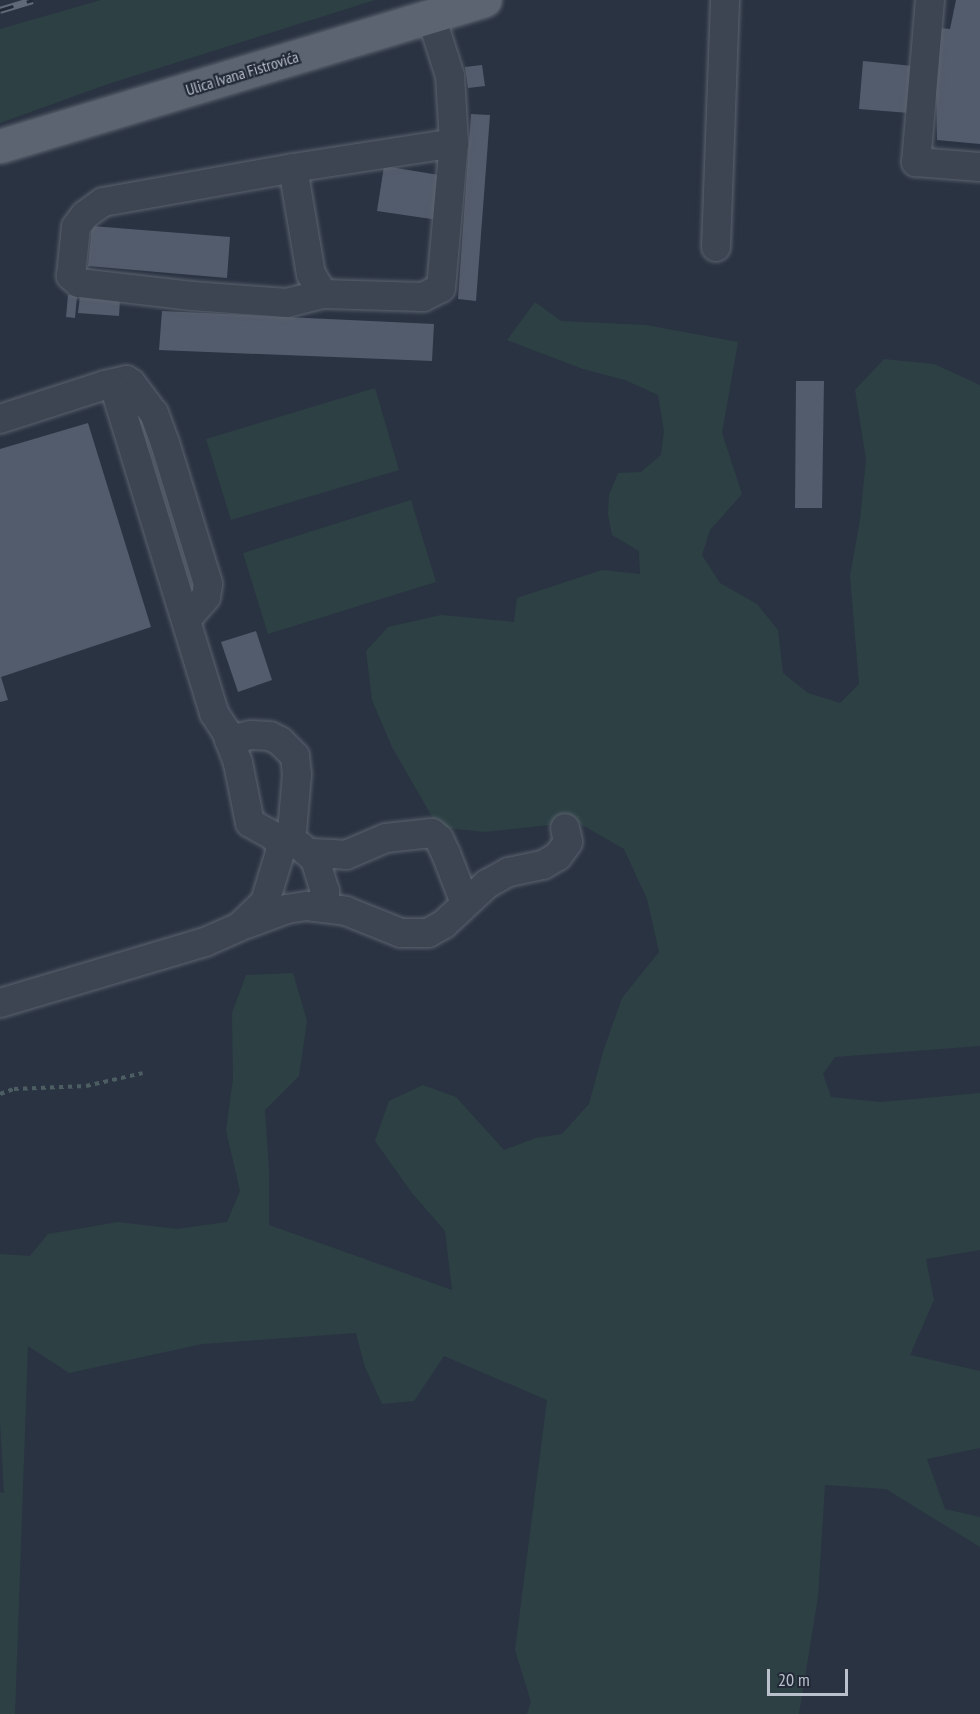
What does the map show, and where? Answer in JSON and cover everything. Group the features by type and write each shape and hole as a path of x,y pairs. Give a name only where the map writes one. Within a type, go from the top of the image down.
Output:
{"main road":[{"name":"Ulica Ivana Fistrovića","path":"0,146 484,0"}],"lane":[{"path":"716,247 725,0"},
{"path":"930,0 916,162 980,167"},
{"path":"431,16 450,76 454,143 441,288 423,297 323,294 287,303 243,301 96,286 79,283 71,276 76,227 85,215 103,202 293,168 454,143"},
{"path":"293,168 311,274 323,294"},
{"path":"0,419 105,385 111,386 116,392 214,713 229,740 246,795 250,824 292,844 329,856 346,855 386,838 432,833 439,839 465,903"},
{"path":"229,740 251,735 270,736 280,741 295,756 297,774 292,844 325,891 324,907"},
{"path":"0,1003 205,942 294,907 324,907 352,913 401,933 419,934 444,924 479,890 501,876 543,865 558,856 568,842 565,828"},
{"path":"239,927 259,911 270,893 282,851 279,842 292,844"}],"path":[{"path":"0,1094 14,1089 86,1086 143,1073"}],"green space":[{"path":"101,0 375,0 108,84 0,123 0,29"},
{"path":"535,302 561,321 646,325 738,342 722,433 742,494 710,530 702,555 720,583 757,604 778,630 783,673 808,693 840,703 859,684 850,576 860,520 866,459 855,390 884,359 934,364 980,385 980,1046 835,1057 823,1074 831,1097 881,1102 980,1093 980,1250 926,1259 934,1300 910,1355 980,1371 980,1448 927,1459 945,1509 980,1517 980,1547 886,1489 825,1485 818,1597 799,1714 527,1714 531,1702 515,1650 547,1400 444,1356 414,1401 382,1404 365,1367 356,1333 202,1344 69,1373 28,1346 15,1714 0,1714 0,1492 4,1493 0,1421 0,1254 30,1256 48,1234 118,1222 177,1229 227,1222 240,1191 226,1130 233,1079 232,1013 246,975 293,973 307,1021 299,1076 265,1110 269,1172 269,1225 452,1290 445,1231 412,1193 375,1141 389,1101 423,1085 456,1097 504,1150 536,1138 562,1134 589,1104 603,1052 622,998 659,952 647,899 624,849 577,822 485,832 438,827 392,747 372,700 366,651 388,627 441,615 514,622 517,598 602,570 640,574 639,551 612,535 608,514 609,495 618,473 641,472 661,455 664,431 658,395 625,380 583,369 507,340"},
{"path":"375,388 399,470 231,520 206,439"},
{"path":"411,500 436,582 268,634 243,553"}],"building":[{"path":"956,0 980,0 980,144 937,140 936,82 940,28 950,29"},
{"path":"863,61 913,66 909,113 859,109"},
{"path":"482,65 485,86 468,88 465,67"},
{"path":"471,114 490,115 476,301 458,299"},
{"path":"384,166 445,176 438,220 377,211"},
{"path":"92,226 230,237 227,278 88,266"},
{"path":"68,295 77,296 75,318 66,317"},
{"path":"80,296 120,300 119,316 78,313"},
{"path":"162,311 434,324 432,361 159,350"},
{"path":"796,381 824,381 822,508 795,508"},
{"path":"88,423 151,627 1,677 8,700 0,702 0,449"},
{"path":"256,631 272,680 238,692 221,642"}],"railway":[{"path":"0,10 33,0"}]}
